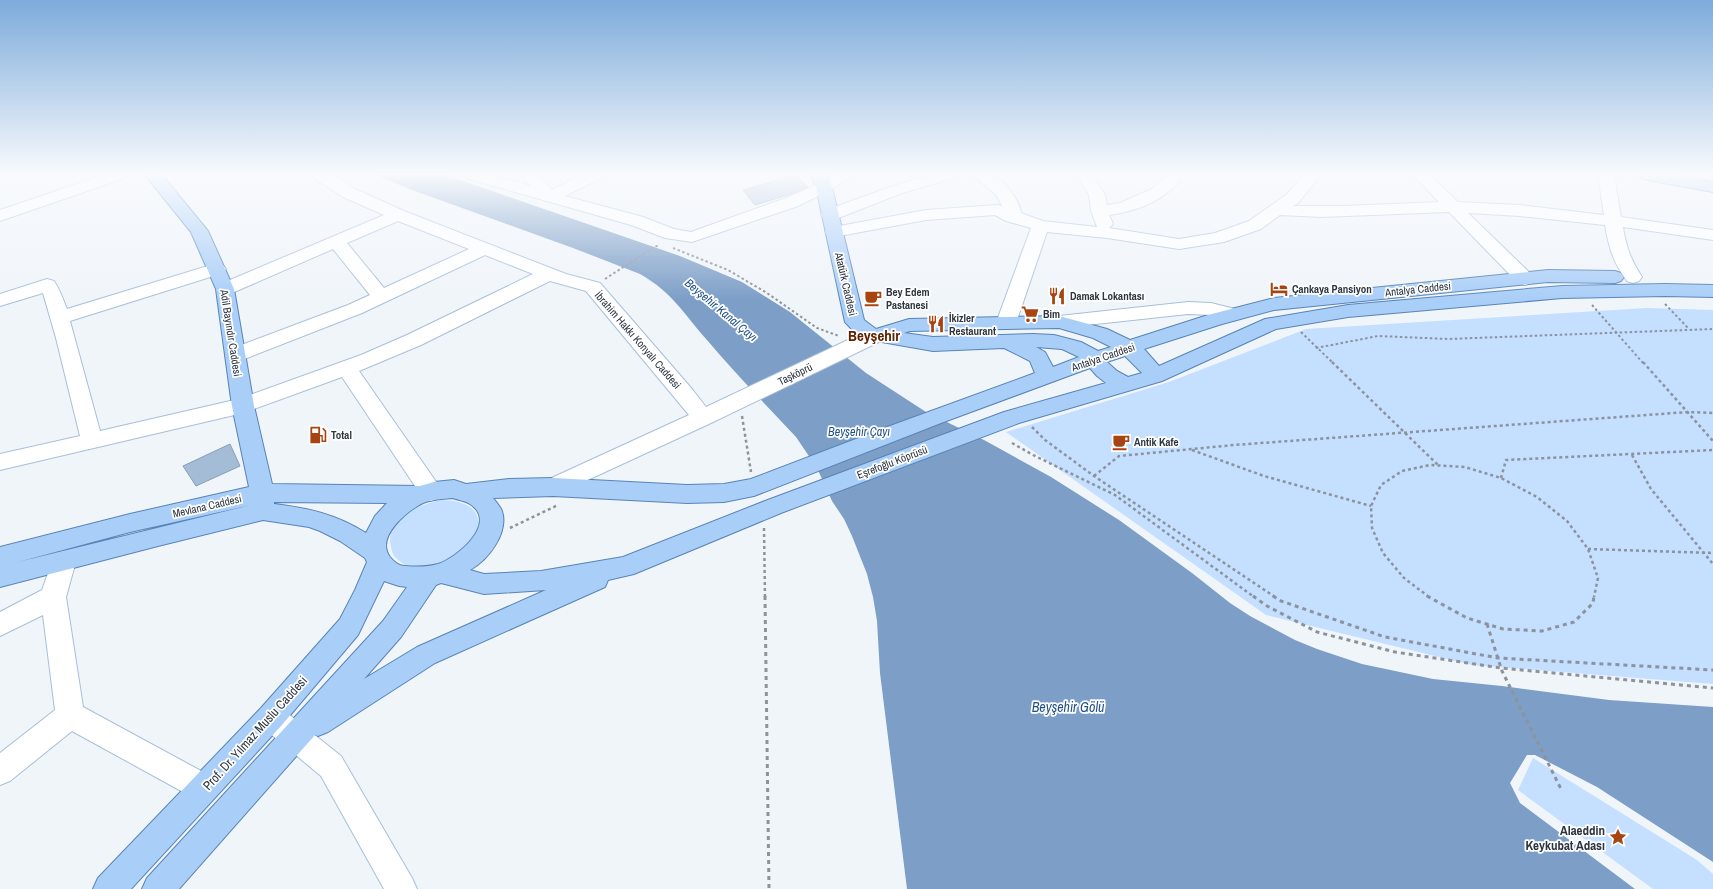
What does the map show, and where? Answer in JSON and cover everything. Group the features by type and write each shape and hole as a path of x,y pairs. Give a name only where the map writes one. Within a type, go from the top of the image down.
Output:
{"main road":[{"name":"Adil Bayındır Caddesi","path":"187,216 199,231 225,289 243,406 263,502"},
{"name":"Atatürk Caddesi","path":"830,216 856,322 867,333 862,342 933,344 1059,322 1098,333 1129,348 1145,360 1155,376"},
{"name":"Antalya Caddesi","path":"758,485 1095,359 1232,314 1282,302 1548,276 1713,277"},
{"name":"Antalya Caddesi","path":"1016,416 1155,376 1272,324 1290,320 1348,311 1578,292 1713,291"},
{"name":"Atatürk Caddesi","path":"1006,332 1023,348 1038,357 1047,376"},
{"path":"1006,332 1055,340 1075,347 1095,359 1105,373 1114,380 1127,385"},
{"name":"Eşrefoğlu Köprüsü","path":"626,567 766,510 1016,416"},
{"path":"626,567 541,581 484,584 435,576 411,578 398,576 387,570 377,557 375,539 381,526 390,514 404,503 425,493 454,489 470,492 509,488 552,487 687,494 724,493 758,485"},
{"path":"158,889 392,629 435,576 462,565 477,553 488,538 492,524 490,510 482,499 470,492"},
{"name":"Mevlana Caddesi","path":"0,557 130,523 263,502 425,493"},
{"name":"Mevlana Caddesi","path":"0,577 64,561 263,502 328,524 348,534 377,557"},
{"name":"Prof. Dr. Yılmaz Muslu Caddesi","path":"109,889 271,717 350,627 367,593 377,557"},
{"path":"295,738 426,655 626,567"}],"street":[{"path":"225,289 394,216"},
{"name":"İbrahim Hakkı Konyalı Caddesi","path":"402,216 549,274 593,287 685,394 703,418"},
{"path":"621,216 671,234 692,237 751,216"},
{"path":"834,232 918,216"},
{"path":"1101,216 1107,233"},
{"path":"1012,217 1040,226 1107,233 1179,244 1218,238 1256,225 1268,216"},
{"path":"1462,216 1525,279"},
{"path":"1563,216 1713,235"},
{"path":"1613,216 1620,254 1624,264 1633,277"},
{"path":"1006,332 1040,226"},
{"path":"336,241 381,296"},
{"path":"235,356 355,309 484,249"},
{"path":"60,318 217,269"},
{"path":"0,462 243,406 346,368 414,340 549,274"},
{"path":"0,300 47,285 52,293 60,318 92,441"},
{"path":"1059,322 1188,308 1211,309 1232,314"},
{"name":"Taşköprü","path":"552,487 703,418 862,342"},
{"path":"346,368 425,493"},
{"path":"64,561 53,597 70,715"},
{"path":"0,625 53,597"},
{"path":"0,771 70,715"},
{"path":"70,715 204,788"},
{"path":"271,717 331,766 401,889"}],"path":[{"path":"655,242 662,244"},
{"path":"614,273 654,247"},
{"path":"669,247 728,270 767,293 817,328 862,342"},
{"path":"1578,292 1616,332 1713,441"},
{"path":"1665,304 1689,330"},
{"path":"1290,320 1316,348 1439,466"},
{"path":"1316,348 1378,336 1448,339 1713,329"},
{"path":"739,401 758,485"},
{"path":"1094,476 1119,456 1189,449 1688,412 1713,413"},
{"path":"1016,416 1045,440 1094,476 1281,601 1385,637 1498,658 1713,670"},
{"path":"1012,443 1033,455 1115,495 1267,606 1317,632 1395,652 1502,670 1713,688"},
{"path":"1189,449 1264,476 1371,506"},
{"path":"1502,478 1506,460 1713,450"},
{"path":"1632,455 1651,489 1713,564"},
{"path":"1430,465 1439,466 1465,468 1502,478 1537,497 1567,521 1588,549 1598,578 1593,604 1574,622 1542,631 1503,629 1467,618 1432,600 1404,578 1383,553 1372,528 1371,506 1381,485 1402,471 1430,465"},
{"path":"488,538 590,489"},
{"path":"766,510 764,524 769,889"},
{"path":"1588,549 1713,553"},
{"path":"1487,624 1502,670 1561,789"}],"shaded area":[{"path":"1647,308 1713,310 1713,684 1472,665 1266,615 1006,432 1169,382 1306,329"},
{"path":"441,500 450,500 465,504 476,513 478,527 474,540 452,558 436,565 419,567 410,566 403,563 396,558 391,546 391,533 395,525 416,508"},
{"path":"1533,758 1697,860 1713,874 1713,889 1653,889 1518,790"}],"water":[{"name":"Beyşehir Gölü","path":"486,216 566,216 680,256 742,282 790,312 866,373 926,412 984,440 1051,477 1119,520 1192,573 1230,603 1250,616 1295,640 1317,649 1362,664 1433,679 1502,686 1609,700 1713,707 1713,862 1597,787 1535,755 1527,755 1510,783 1520,803 1635,889 907,889 880,673 877,621 873,597 867,574 844,519 832,501 817,468 796,437 728,365 669,296 640,274"}],"building":[{"path":"230,444 240,466 196,486 183,466"}],"place":[{"name":"Çankaya Pansiyon","path":"1279,289"},
{"name":"Damak Lokantası","path":"1057,296"},
{"name":"Bey Edem Pastanesi","path":"873,298"},
{"name":"Bim","path":"1030,314"},
{"name":"İkizler Restaurant","path":"936,324"},
{"name":"Total","path":"318,435"},
{"name":"Antik Kafe","path":"1121,442"},
{"name":"Alaeddin Keykubat Adası","path":"1618,837"}],"district":[{"name":"Beyşehir","path":"874,335"}],"water label":[{"name":"Beyşehir Kanal Çayı","path":"721,310"},
{"name":"Beyşehir Çayı","path":"859,432"}]}
